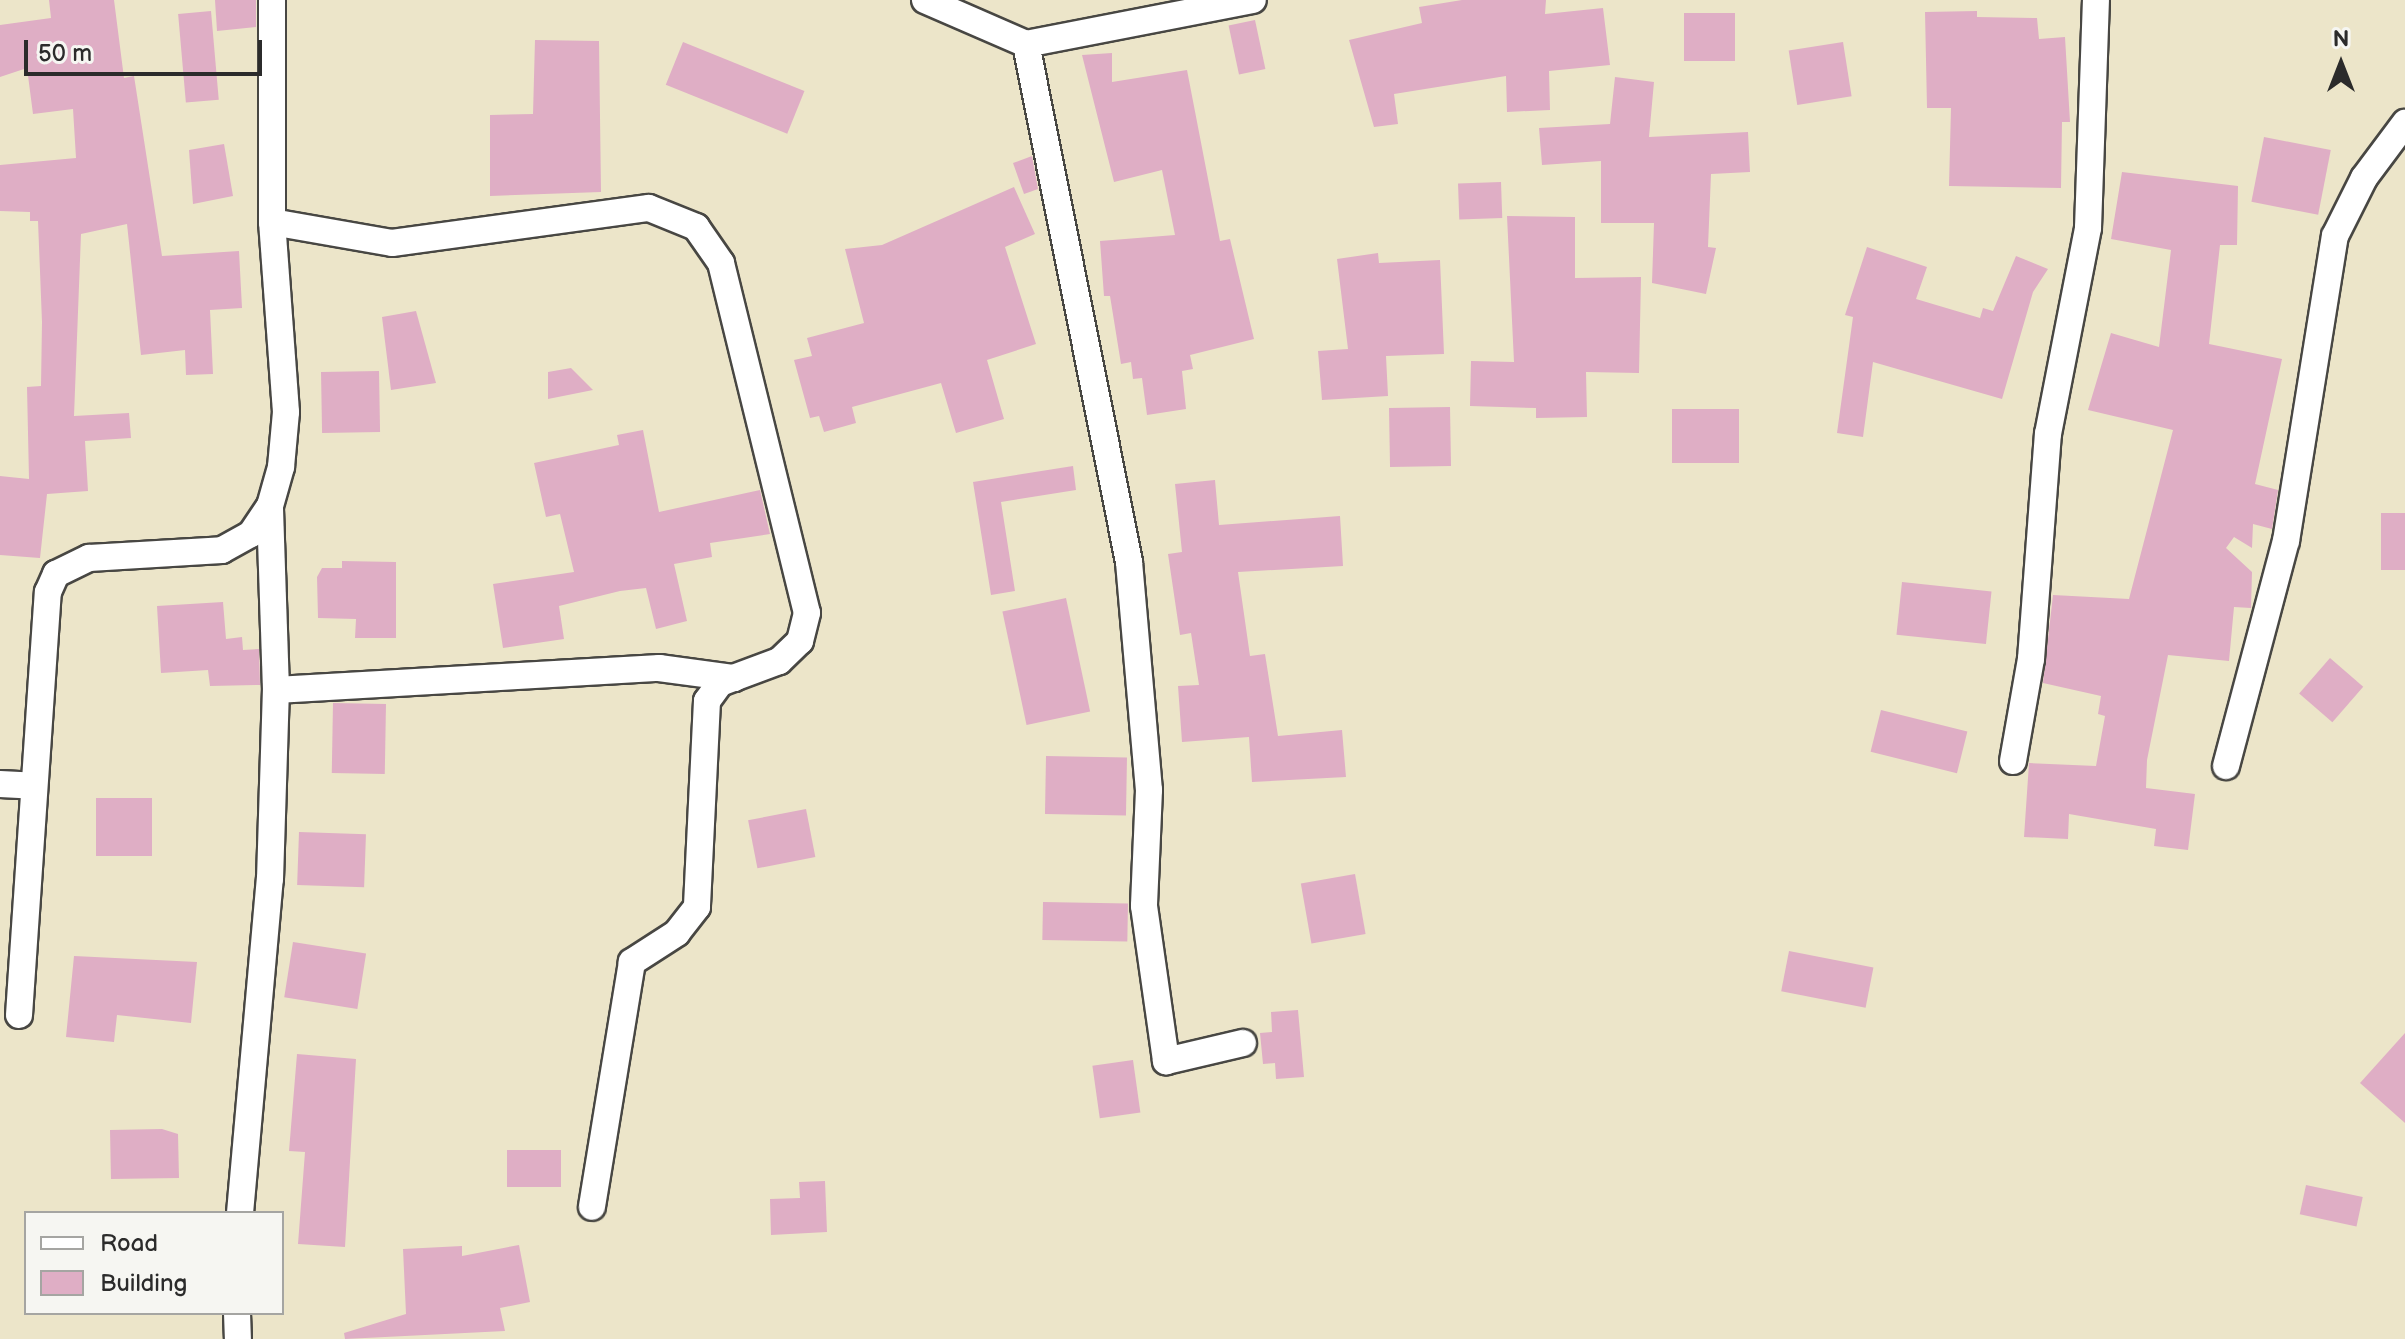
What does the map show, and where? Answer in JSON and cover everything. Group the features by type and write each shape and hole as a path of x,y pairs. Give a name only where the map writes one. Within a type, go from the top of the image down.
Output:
{"street":[{"path":"240,1211 270,879 276,690 270,506 286,412 272,222 272,0"},
{"path":"925,0 1026,44 1253,0"},
{"path":"2013,761 2031,659 2048,434 2088,228 2096,0"},
{"path":"1026,44 1129,562 1149,790 1142,857 1147,948 1166,1061 1243,1043"},
{"path":"2226,766 2286,541 2335,236 2364,178 2405,123"},
{"path":"272,222 392,243 649,208 696,227 721,263 807,613 800,641 779,661 734,678 707,701 697,907 677,933 632,962 621,1003 592,1207"},
{"path":"19,1015 48,592 56,574 89,558 222,550 251,534 270,506"},
{"path":"276,690 659,668 734,678"},
{"path":"0,784 34,786"},
{"path":"237,1315 238,1339"}],"building":[{"path":"49,0 114,0 124,78 134,76 162,256 239,251 242,308 210,310 213,374 186,375 185,350 141,355 127,224 81,234 74,416 129,413 131,438 85,441 88,491 47,494 40,558 0,555 0,476 29,479 27,387 41,386 42,322 38,221 30,221 30,212 0,211 0,165 76,158 73,109 33,114 27,68 0,77 0,25 51,18"},
{"path":"215,0 256,0 256,27 217,31"},
{"path":"1462,0 1546,0 1545,14 1603,8 1610,65 1549,71 1550,110 1507,112 1506,76 1394,94 1398,124 1374,127 1349,40 1422,23 1419,7"},
{"path":"211,11 219,100 186,103 178,14"},
{"path":"1977,11 1977,17 2037,18 2039,39 2065,37 2070,122 2062,122 2061,188 1949,186 1951,108 1927,108 1925,12"},
{"path":"1684,13 1735,13 1735,61 1684,61"},
{"path":"1255,20 1265,69 1239,75 1229,26"},
{"path":"535,40 599,41 601,192 490,196 490,115 533,114"},
{"path":"683,42 804,91 787,134 666,85"},
{"path":"1843,42 1852,96 1797,105 1789,51"},
{"path":"1112,53 1112,82 1187,70 1220,241 1230,239 1254,339 1190,355 1193,369 1182,371 1186,409 1147,415 1142,378 1133,379 1131,362 1121,364 1110,296 1104,296 1100,241 1175,235 1162,170 1114,182 1082,55"},
{"path":"1615,77 1654,82 1649,137 1748,132 1750,172 1711,174 1708,247 1716,248 1706,294 1652,283 1654,223 1601,223 1601,161 1542,165 1539,128 1610,124"},
{"path":"2264,137 2331,150 2318,215 2251,202"},
{"path":"224,144 233,196 193,204 189,150"},
{"path":"1032,156 1038,189 1024,194 1013,163"},
{"path":"2122,172 2238,186 2237,245 2220,245 2209,344 2282,359 2255,484 2278,490 2272,529 2253,524 2252,548 2234,537 2226,548 2252,572 2251,608 2234,607 2229,661 2168,655 2147,760 2146,788 2195,794 2188,850 2154,846 2156,829 2069,814 2068,839 2024,837 2029,763 2096,766 2105,716 2098,714 2101,696 2043,683 2053,595 2129,599 2173,430 2088,410 2111,333 2159,347 2171,250 2111,239"},
{"path":"1501,182 1502,218 1459,219 1458,184"},
{"path":"1014,187 1035,234 1005,247 1036,344 987,360 1004,419 956,433 941,383 852,407 856,423 824,432 819,416 810,418 794,360 812,356 807,338 864,323 845,249 882,245"},
{"path":"1507,216 1575,217 1575,278 1641,277 1639,373 1586,372 1587,417 1536,418 1536,408 1470,406 1471,361 1514,362"},
{"path":"1867,247 1927,267 1916,299 1980,318 1983,308 1993,311 2016,256 2048,269 2033,292 2002,399 1873,362 1863,437 1837,433 1853,317 1845,315"},
{"path":"1378,253 1379,263 1440,260 1444,354 1386,356 1388,396 1322,400 1318,351 1348,349 1337,259"},
{"path":"416,311 436,383 391,390 382,317"},
{"path":"571,368 593,390 548,399 548,372"},
{"path":"379,371 380,432 322,433 321,372"},
{"path":"1450,407 1451,466 1390,467 1389,408"},
{"path":"1672,409 1739,409 1739,463 1672,463"},
{"path":"643,430 659,512 760,490 770,534 710,543 712,557 674,564 687,621 656,629 646,588 620,591 559,606 564,639 503,648 493,584 574,572 560,514 546,517 534,463 619,445 617,435"},
{"path":"1073,466 1076,490 1001,502 1015,591 991,595 973,482"},
{"path":"1215,480 1219,525 1340,516 1343,566 1238,572 1250,656 1265,654 1278,736 1342,730 1346,777 1252,782 1249,737 1182,742 1178,686 1199,685 1191,633 1180,635 1168,554 1182,552 1175,484"},
{"path":"2381,513 2405,513 2405,570 2381,570"},
{"path":"342,561 396,562 396,638 355,638 356,619 318,618 317,577 322,568 342,568"},
{"path":"1902,582 1992,591 1986,644 1896,635"},
{"path":"1066,598 1090,711 1027,725 1002,612"},
{"path":"223,602 226,639 242,637 243,650 259,649 260,685 210,686 208,670 161,673 157,606"},
{"path":"2330,658 2363,687 2332,722 2299,693"},
{"path":"333,703 386,704 385,774 332,773"},
{"path":"1881,710 1967,732 1957,773 1871,752"},
{"path":"1046,756 1127,757 1126,815 1045,814"},
{"path":"96,798 152,798 152,856 96,856"},
{"path":"806,809 815,857 757,868 748,820"},
{"path":"299,832 366,834 364,887 297,885"},
{"path":"1355,874 1366,934 1311,944 1301,884"},
{"path":"1043,902 1128,903 1127,941 1042,940"},
{"path":"293,942 366,954 357,1009 284,997"},
{"path":"1789,951 1873,967 1866,1008 1781,991"},
{"path":"74,956 197,962 191,1023 117,1015 114,1042 66,1037"},
{"path":"1298,1010 1304,1077 1276,1079 1275,1063 1263,1064 1260,1033 1272,1032 1271,1012"},
{"path":"2405,1033 2405,1123 2360,1083"},
{"path":"297,1054 356,1059 345,1247 298,1244 305,1152 289,1151"},
{"path":"1133,1060 1140,1112 1100,1118 1092,1066"},
{"path":"162,1129 178,1134 179,1178 111,1179 110,1130"},
{"path":"507,1150 561,1150 561,1187 507,1187"},
{"path":"825,1181 827,1232 771,1235 770,1199 800,1198 799,1182"},
{"path":"2306,1185 2363,1197 2356,1226 2300,1214"},
{"path":"519,1245 530,1302 500,1308 505,1331 345,1339 344,1333 406,1314 403,1249 462,1246 462,1256"}]}
